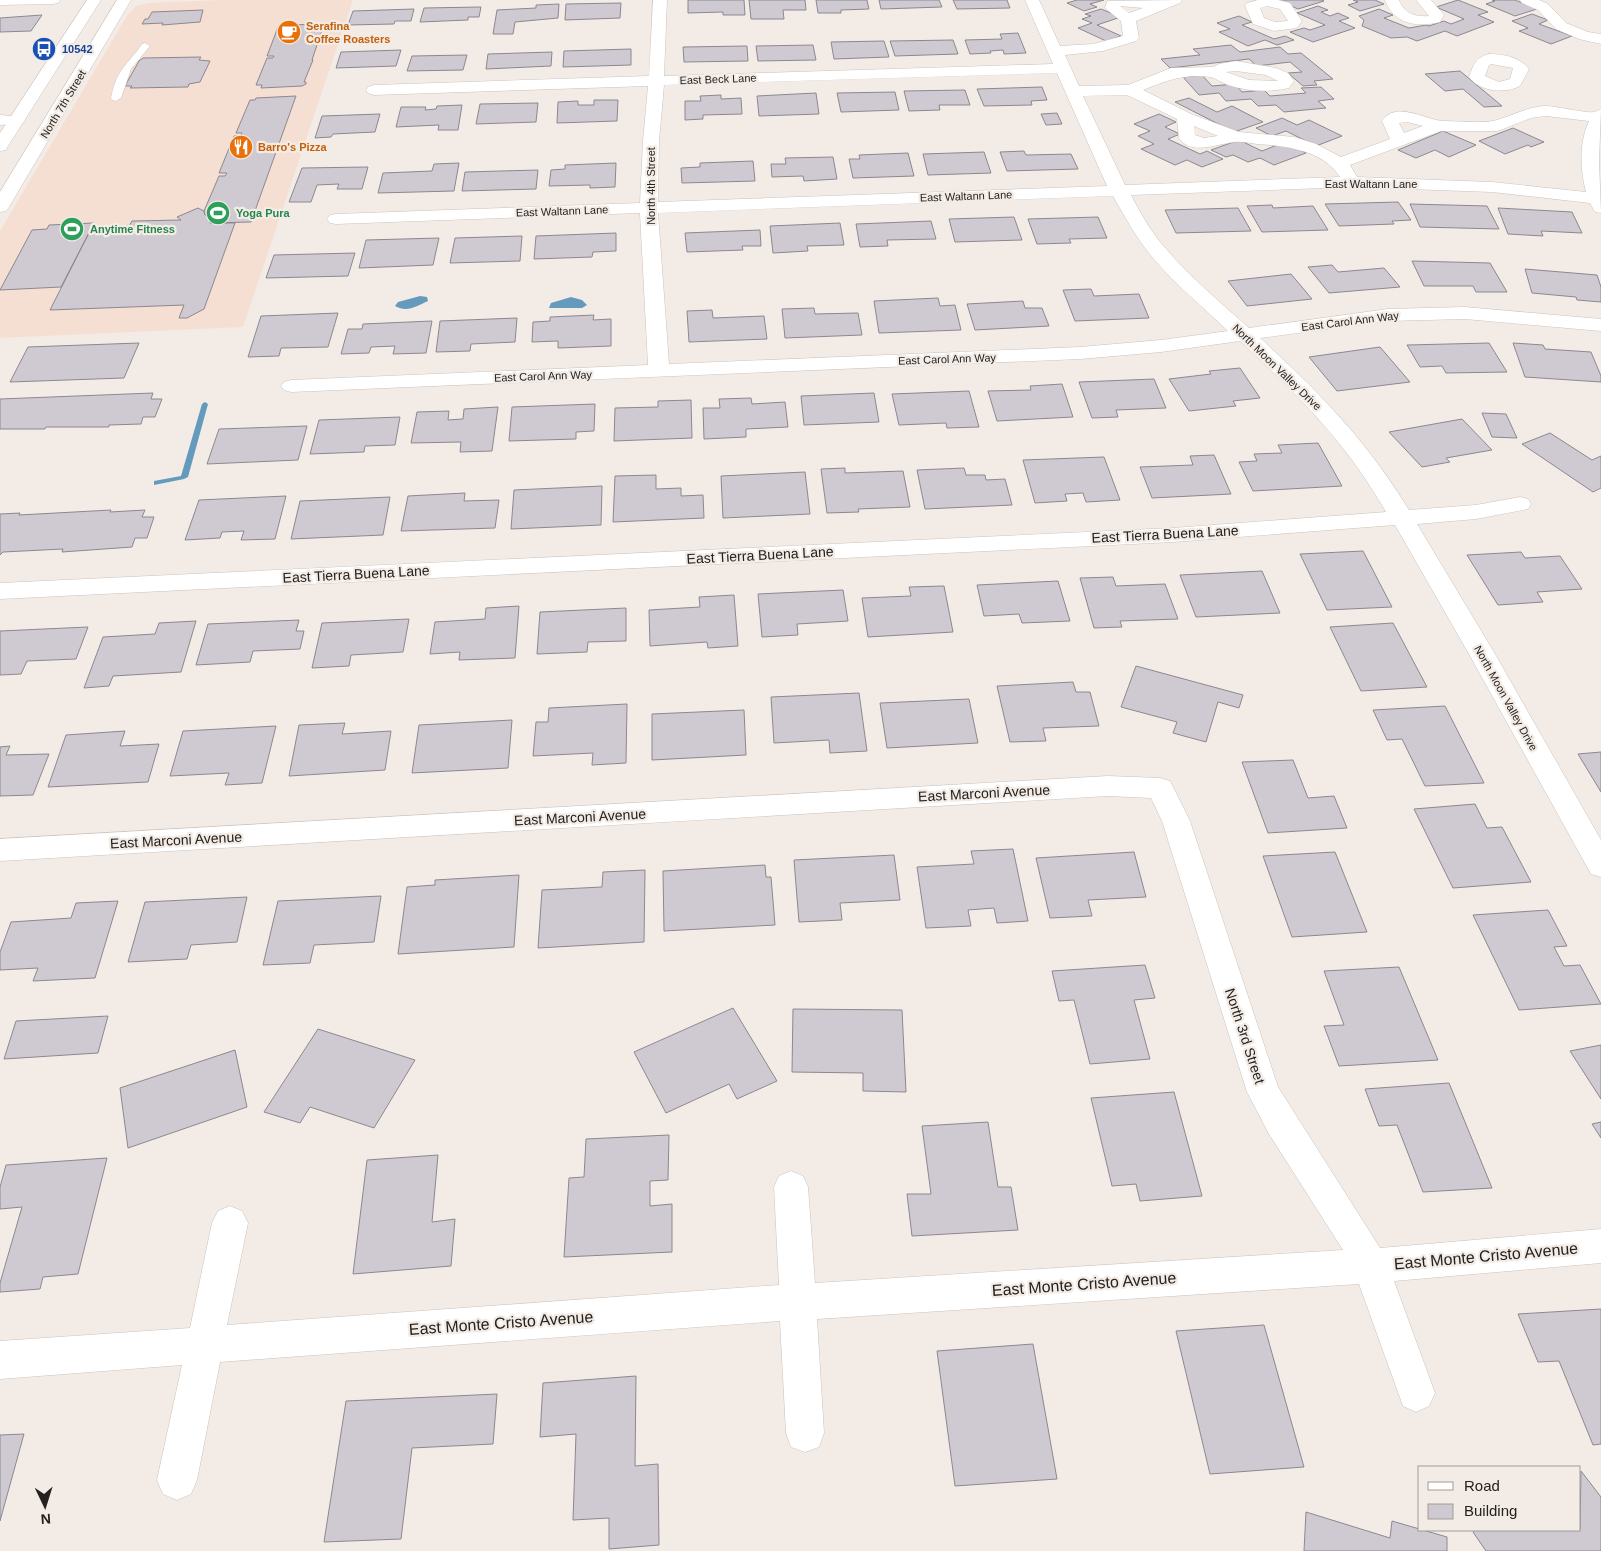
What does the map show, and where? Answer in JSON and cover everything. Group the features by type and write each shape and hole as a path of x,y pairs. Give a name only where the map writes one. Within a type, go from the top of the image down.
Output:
{"street":[{"path":"0,1 53,0"},
{"path":"0,146 94,0"},
{"name":"North 7th Street","path":"0,208 124,0"},
{"name":"North 4th Street","path":"658,371 649,207 660,0"},
{"name":"North Moon Valley Drive","path":"1032,0 1119,191 1136,221 1159,253 1184,279 1293,379 1333,420 1380,481 1403,518 1601,866"},
{"path":"1392,0 1400,14 1407,18 1427,21 1434,19 1437,15 1423,0"},
{"path":"1527,0 1548,3 1561,26 1584,36 1601,39"},
{"path":"1120,2 1168,2 1128,19 1112,8 1112,4 1120,2"},
{"name":"East Beck Lane","path":"374,90 656,81 1058,60 1088,50 1112,46 1131,38 1128,19"},
{"path":"1072,91 1130,90 1171,73 1218,72"},
{"path":"1498,86 1505,96 1528,113"},
{"path":"1130,90 1185,117 1187,138 1194,142 1207,143 1236,136 1294,142 1340,163 1352,182"},
{"path":"1399,141 1390,121 1394,117 1407,118 1439,126 1498,126 1528,113 1546,111 1600,116 1595,146 1599,203"},
{"path":"0,120 17,120"},
{"path":"1340,163 1439,126"},
{"name":"East Waltann Lane","path":"336,219 1352,182 1492,187 1599,203"},
{"name":"East Carol Ann Way","path":"291,386 1080,353 1161,346 1359,318 1426,314 1504,316 1601,325"},
{"name":"East Tierra Buena Lane","path":"0,591 1172,535 1476,512 1520,504"},
{"name":"East Marconi Avenue","path":"0,850 1098,787 1160,788"},
{"name":"North 3rd Street","path":"1160,788 1176,821 1263,1092 1343,1218 1370,1266"},
{"path":"791,1187 805,1433"},
{"path":"177,1480 230,1222"},
{"name":"East Monte Cristo Avenue","path":"0,1360 797,1302 1370,1266 1601,1246"},
{"name":"East Monte Cristo Avenue","path":"1370,1266 1416,1393"}],"lane":[{"path":"116,98 118,87 131,62 141,54 145,46"}],"shaded area":[{"path":"221,0 353,0 243,327 0,338 0,231 128,14 136,6 148,3"}],"water":[{"path":"420,296 427,297 428,301 408,309 395,306 398,302"},
{"path":"571,297 582,300 587,305 582,308 549,308 551,303"}],"building":[{"path":"688,0 744,0 745,15 723,15 723,12 688,13"},
{"path":"749,0 805,0 806,10 783,10 784,19 751,19"},
{"path":"816,0 867,0 869,9 841,10 841,13 818,13"},
{"path":"879,0 939,0 942,7 881,9"},
{"path":"953,0 1007,0 1010,8 957,9"},
{"path":"1077,0 1104,0 1090,4 1097,7 1084,11 1067,3"},
{"path":"1278,0 1322,0 1324,1 1298,9"},
{"path":"1353,0 1375,0 1384,4 1360,11 1348,5 1358,2"},
{"path":"1458,0 1488,12 1478,15 1494,22 1457,36 1445,31 1417,41 1407,37 1391,38 1362,26 1364,20 1359,16 1379,9 1393,15 1384,18 1409,28 1429,26 1444,21 1451,24 1464,19 1436,7"},
{"path":"1492,0 1515,0 1537,9 1515,16 1486,4 1495,1"},
{"path":"621,3 620,18 565,20 566,4"},
{"path":"559,4 558,18 515,22 513,34 493,34 497,10 536,8 536,5"},
{"path":"1318,6 1328,10 1321,12 1330,16 1338,13 1349,18 1339,21 1355,28 1313,42 1290,32 1304,28 1310,30 1325,25 1297,13"},
{"path":"481,7 479,17 468,17 468,20 420,22 424,8"},
{"path":"414,9 411,21 395,21 394,24 348,25 353,11"},
{"path":"1101,9 1121,17 1097,25 1121,36 1106,41 1078,28 1092,23 1082,19 1091,16 1085,14"},
{"path":"203,10 200,22 162,25 163,23 142,24 152,12"},
{"path":"1532,14 1548,20 1539,24 1572,36 1551,44 1519,31 1528,28 1512,21"},
{"path":"42,15 31,31 0,32 0,18"},
{"path":"1239,16 1252,22 1242,25 1274,39 1285,36 1294,40 1277,45 1265,40 1248,46 1219,32 1230,29 1217,23"},
{"path":"324,24 304,82 306,84 302,86 261,88 262,85 256,85 267,58 273,58 274,56 267,56 278,27"},
{"path":"1018,33 1026,53 1004,54 1003,50 990,51 991,53 970,54 965,40 1002,39 1000,34"},
{"path":"953,40 958,54 895,56 890,41"},
{"path":"884,41 889,57 834,59 831,42"},
{"path":"813,45 816,60 758,61 756,46"},
{"path":"1231,45 1240,52 1280,47 1288,54 1301,53 1333,79 1314,81 1317,85 1303,86 1288,73 1302,72 1290,62 1257,66 1249,59 1170,68 1161,59 1200,55 1193,49"},
{"path":"747,46 748,61 684,62 683,47"},
{"path":"631,49 631,65 563,67 564,51"},
{"path":"401,50 396,66 336,68 341,52"},
{"path":"552,52 551,66 486,69 488,54"},
{"path":"467,55 463,70 407,71 412,56"},
{"path":"201,57 199,60 210,61 200,82 189,84 188,87 130,88 132,86 125,86 139,61 143,58"},
{"path":"1460,71 1502,106 1484,107 1463,89 1445,91 1425,74"},
{"path":"1202,75 1212,86 1235,84 1242,92 1264,90 1270,96 1306,93 1301,88 1321,87 1334,99 1318,101 1326,108 1284,112 1276,105 1258,106 1251,99 1226,101 1219,93 1199,95 1183,77"},
{"path":"1042,87 1047,100 1031,101 1032,105 984,106 977,89"},
{"path":"965,90 970,105 939,105 940,110 909,111 904,91"},
{"path":"895,92 899,110 841,112 837,93"},
{"path":"816,93 819,114 759,116 757,96"},
{"path":"721,95 721,99 741,98 742,114 703,115 703,119 685,120 685,101 701,101 700,96"},
{"path":"296,96 251,222 210,223 213,215 205,215 204,211 219,176 225,176 227,173 219,173 234,136 241,136 242,133 236,133 250,100"},
{"path":"1189,98 1217,112 1232,106 1263,122 1234,132 1175,102"},
{"path":"594,100 618,100 617,121 557,123 558,102 578,101 578,105 594,105"},
{"path":"538,103 536,122 476,124 480,104"},
{"path":"462,105 458,130 438,130 439,125 396,127 401,107 426,107 425,110 436,109 437,106"},
{"path":"1057,113 1062,124 1046,125 1041,114"},
{"path":"380,114 375,132 333,134 331,137 315,138 322,116"},
{"path":"1159,114 1176,122 1165,127 1180,134 1168,139 1200,154 1207,151 1223,159 1202,167 1187,160 1175,165 1141,149 1154,144 1138,136 1150,131 1134,124"},
{"path":"1282,118 1297,125 1309,120 1342,136 1316,146 1286,131 1272,136 1256,128"},
{"path":"1513,128 1544,142 1531,147 1528,145 1505,154 1479,141"},
{"path":"1443,131 1476,145 1449,157 1435,150 1416,158 1398,150"},
{"path":"1239,140 1262,151 1285,142 1306,153 1274,165 1260,158 1248,162 1233,155 1226,157 1211,150"},
{"path":"1024,151 1026,155 1071,154 1078,169 1007,171 1000,152"},
{"path":"984,152 991,173 928,175 923,154"},
{"path":"908,153 914,176 853,178 849,159 860,159 859,155"},
{"path":"833,157 837,179 804,181 803,176 772,177 771,164 786,164 785,158"},
{"path":"753,161 755,181 682,183 681,168 700,167 700,163"},
{"path":"459,163 454,191 378,193 383,173 432,171 434,164"},
{"path":"616,163 615,187 590,188 590,185 549,186 551,170 565,169 565,165"},
{"path":"368,167 362,189 337,189 339,184 317,185 311,202 289,202 302,168"},
{"path":"538,170 536,189 462,191 465,172"},
{"path":"1398,202 1411,220 1392,221 1394,224 1339,226 1325,204"},
{"path":"1410,204 1487,206 1499,229 1420,227"},
{"path":"1272,205 1273,208 1313,206 1328,230 1262,232 1247,206"},
{"path":"198,208 204,211 205,215 213,215 210,223 235,223 204,309 187,318 179,318 184,305 50,310 92,227 129,226 132,221 181,220 177,217"},
{"path":"1238,208 1251,231 1176,233 1165,210"},
{"path":"1498,208 1572,212 1582,233 1541,231 1543,236 1508,234"},
{"path":"1014,217 1022,240 955,242 949,219"},
{"path":"1098,217 1107,238 1069,239 1071,243 1037,244 1028,219"},
{"path":"931,221 936,239 887,240 888,246 860,247 856,224"},
{"path":"94,223 61,287 0,290 32,230 47,229 49,225"},
{"path":"840,223 844,245 807,246 808,251 773,253 770,226"},
{"path":"760,230 761,246 742,246 743,250 687,252 685,233"},
{"path":"616,233 616,251 593,252 592,257 534,259 536,236"},
{"path":"522,236 520,261 450,263 455,238"},
{"path":"439,238 433,265 359,268 366,240"},
{"path":"355,253 348,276 266,278 274,255"},
{"path":"1412,261 1490,263 1507,292 1476,292 1473,286 1424,286"},
{"path":"1332,265 1338,272 1384,268 1400,287 1329,293 1308,267"},
{"path":"1525,269 1597,275 1601,287 1601,302 1577,300 1576,297 1532,293"},
{"path":"1291,274 1312,299 1247,306 1228,281"},
{"path":"1091,289 1094,296 1139,294 1149,318 1075,321 1063,290"},
{"path":"938,298 940,306 955,305 961,330 879,333 874,301"},
{"path":"1023,301 1025,308 1042,308 1049,326 975,330 967,304"},
{"path":"814,308 815,314 858,313 862,335 785,338 782,309"},
{"path":"712,310 713,318 764,316 767,339 689,342 687,311"},
{"path":"338,313 328,347 281,348 279,356 248,357 261,316"},
{"path":"594,315 593,320 611,319 611,346 558,348 558,341 532,342 533,322 550,321 550,317"},
{"path":"517,318 515,342 471,344 470,351 436,352 440,321"},
{"path":"432,321 426,353 393,354 395,346 371,347 369,353 341,354 348,329 362,329 363,324"},
{"path":"139,343 124,378 10,382 28,347"},
{"path":"1489,343 1507,372 1446,373 1442,366 1420,367 1407,345"},
{"path":"1513,343 1543,345 1545,349 1591,352 1601,376 1601,382 1525,377"},
{"path":"1380,347 1410,382 1337,391 1309,357"},
{"path":"1240,368 1260,398 1233,401 1236,406 1189,411 1169,379 1211,374 1209,371"},
{"path":"1154,379 1166,408 1116,410 1118,417 1092,418 1079,382"},
{"path":"1062,384 1073,417 997,421 988,391 1031,390 1030,386"},
{"path":"969,391 979,427 947,428 946,423 899,425 892,394"},
{"path":"153,393 151,399 162,399 155,417 143,417 141,424 109,425 109,427 0,429 0,399"},
{"path":"874,393 879,422 804,425 801,396"},
{"path":"751,398 752,404 785,402 788,427 746,429 746,437 704,439 703,408 720,408 719,399"},
{"path":"691,400 692,438 614,441 615,408 658,407 658,401"},
{"path":"595,404 594,431 576,432 576,439 509,441 512,407"},
{"path":"498,407 492,451 460,452 461,442 411,443 417,412 449,411 448,420 463,419 464,409"},
{"path":"1482,413 1506,414 1517,438 1492,437"},
{"path":"400,417 395,445 365,446 364,452 310,454 319,420"},
{"path":"1462,419 1492,450 1446,458 1450,462 1422,467 1389,432"},
{"path":"307,426 298,460 207,464 219,429"},
{"path":"1550,433 1592,460 1601,456 1601,488 1593,492 1522,444"},
{"path":"1318,443 1342,486 1253,491 1239,462 1257,461 1254,454 1282,453 1278,445"},
{"path":"1214,455 1231,494 1152,498 1140,467 1193,465 1190,456"},
{"path":"1104,457 1120,500 1086,502 1083,493 1065,494 1067,501 1035,503 1023,460"},
{"path":"845,468 845,473 903,471 910,507 858,509 859,512 827,513 821,469"},
{"path":"964,468 966,475 985,475 986,480 1005,479 1012,505 925,509 917,470"},
{"path":"805,472 810,514 723,518 721,476"},
{"path":"656,475 656,489 681,488 681,496 703,495 704,518 613,522 615,476"},
{"path":"602,486 601,525 511,529 514,490"},
{"path":"465,493 464,501 499,500 495,528 401,531 408,496"},
{"path":"286,496 275,539 241,540 244,531 222,532 220,538 185,540 199,500"},
{"path":"390,497 383,535 291,539 300,501"},
{"path":"111,510 110,512 145,510 142,517 154,517 147,538 135,538 132,547 62,552 63,549 3,552 0,555 0,514 20,513 19,515"},
{"path":"1363,551 1392,607 1327,610 1300,554"},
{"path":"1521,552 1525,558 1560,556 1582,589 1537,592 1543,602 1498,605 1467,555"},
{"path":"1262,571 1280,613 1196,617 1180,575"},
{"path":"1113,577 1116,586 1165,584 1178,619 1120,621 1122,627 1094,628 1080,578"},
{"path":"1058,581 1070,621 1022,623 1019,614 984,616 977,585"},
{"path":"944,586 953,632 868,637 862,598 911,596 909,587"},
{"path":"843,590 848,621 797,624 798,635 762,637 758,594"},
{"path":"734,595 738,646 708,648 707,642 650,646 649,610 700,607 699,597"},
{"path":"519,606 515,658 459,660 460,652 430,654 435,622 485,619 486,608"},
{"path":"626,608 626,641 588,642 587,652 537,654 540,612"},
{"path":"409,619 403,652 351,655 349,666 312,668 322,623"},
{"path":"299,620 296,631 304,631 300,649 253,651 250,662 196,665 208,624"},
{"path":"196,621 181,672 113,676 109,686 84,688 103,637 155,634 159,623"},
{"path":"1393,623 1427,687 1361,691 1330,627"},
{"path":"88,627 76,659 27,661 21,674 0,675 0,631"},
{"path":"1136,666 1243,695 1239,708 1218,702 1206,742 1173,733 1177,722 1121,707"},
{"path":"1073,682 1076,692 1090,692 1099,726 1043,728 1046,741 1010,742 997,686"},
{"path":"859,693 867,751 830,753 829,740 774,743 771,697"},
{"path":"969,699 978,743 887,748 880,703"},
{"path":"627,704 626,763 592,765 593,753 533,756 536,722 548,722 549,708"},
{"path":"1445,706 1484,783 1425,786 1402,739 1387,740 1373,710"},
{"path":"744,710 746,755 652,760 652,714"},
{"path":"512,720 508,768 412,773 419,725"},
{"path":"345,723 342,734 391,731 385,770 289,776 299,725"},
{"path":"276,726 262,783 225,785 229,773 170,776 183,731"},
{"path":"125,731 120,746 159,744 148,782 48,787 66,735"},
{"path":"10,746 6,755 49,754 33,795 0,796 0,747"},
{"path":"1601,752 1601,792 1578,754"},
{"path":"1293,760 1308,798 1334,796 1347,828 1268,833 1242,762"},
{"path":"1475,804 1487,828 1502,827 1531,882 1453,888 1414,809"},
{"path":"1013,849 1028,921 997,923 994,908 968,910 971,926 926,928 917,867 974,864 971,851"},
{"path":"1134,852 1146,897 1088,900 1092,916 1050,918 1036,858"},
{"path":"1335,852 1367,932 1292,937 1263,856"},
{"path":"894,855 900,900 840,903 842,920 799,922 794,860"},
{"path":"765,865 766,877 771,877 775,925 664,931 663,871"},
{"path":"645,870 644,942 538,948 542,890 602,887 603,872"},
{"path":"519,875 514,947 398,954 407,887 435,885 435,880"},
{"path":"381,896 374,942 314,945 310,963 263,965 278,901"},
{"path":"247,897 237,942 191,945 187,959 128,962 145,902"},
{"path":"118,901 95,978 33,981 38,968 0,970 0,952 11,922 71,918 76,903"},
{"path":"1548,910 1567,946 1554,947 1564,966 1580,965 1601,1004 1519,1010 1473,915"},
{"path":"1145,965 1155,998 1134,1000 1150,1059 1090,1064 1074,1000 1059,1001 1052,971"},
{"path":"1399,967 1438,1060 1339,1066 1324,1026 1344,1025 1324,971"},
{"path":"733,1008 777,1081 737,1099 729,1084 666,1113 634,1052"},
{"path":"793,1009 902,1010 906,1092 863,1091 863,1073 792,1072"},
{"path":"108,1016 98,1053 4,1059 16,1021"},
{"path":"318,1029 415,1060 374,1128 310,1107 300,1123 264,1112"},
{"path":"1601,1045 1601,1099 1570,1051"},
{"path":"235,1050 247,1107 128,1148 120,1088"},
{"path":"1449,1083 1492,1188 1423,1192 1397,1125 1379,1126 1365,1089"},
{"path":"1174,1092 1202,1196 1140,1201 1136,1184 1112,1186 1091,1098"},
{"path":"988,1122 998,1187 1011,1187 1018,1230 912,1236 907,1194 931,1194 922,1126"},
{"path":"1601,1122 1601,1138 1592,1124"},
{"path":"669,1135 668,1180 650,1181 650,1206 672,1204 672,1252 564,1257 569,1178 584,1177 586,1139"},
{"path":"438,1155 432,1222 455,1219 451,1266 353,1274 367,1160"},
{"path":"107,1158 78,1274 43,1277 40,1289 0,1292 0,1283 22,1207 0,1209 0,1187 6,1165"},
{"path":"1601,1309 1601,1444 1593,1445 1559,1361 1538,1362 1518,1314"},
{"path":"1264,1325 1304,1467 1210,1474 1176,1331"},
{"path":"1033,1344 1057,1479 955,1486 937,1351"},
{"path":"636,1376 635,1466 658,1464 659,1545 609,1549 609,1518 573,1520 576,1434 540,1437 543,1383"},
{"path":"497,1394 493,1444 412,1448 401,1539 324,1542 346,1401"},
{"path":"24,1434 0,1521 0,1435"},
{"path":"1581,1471 1601,1497 1601,1551 1486,1551 1473,1532 1581,1531"},
{"path":"1306,1512 1390,1538 1392,1521 1418,1529 1418,1531 1426,1531 1447,1537 1447,1551 1304,1551"}],"waterway":[{"path":"157,483 184,477 205,404"}],"place":[{"name":"Serafina Coffee Roasters","path":"289,32"},
{"name":"10542","path":"44,49"},
{"name":"Barro's Pizza","path":"241,147"},
{"name":"Yoga Pura","path":"218,213"},
{"name":"Anytime Fitness","path":"72,229"}]}
